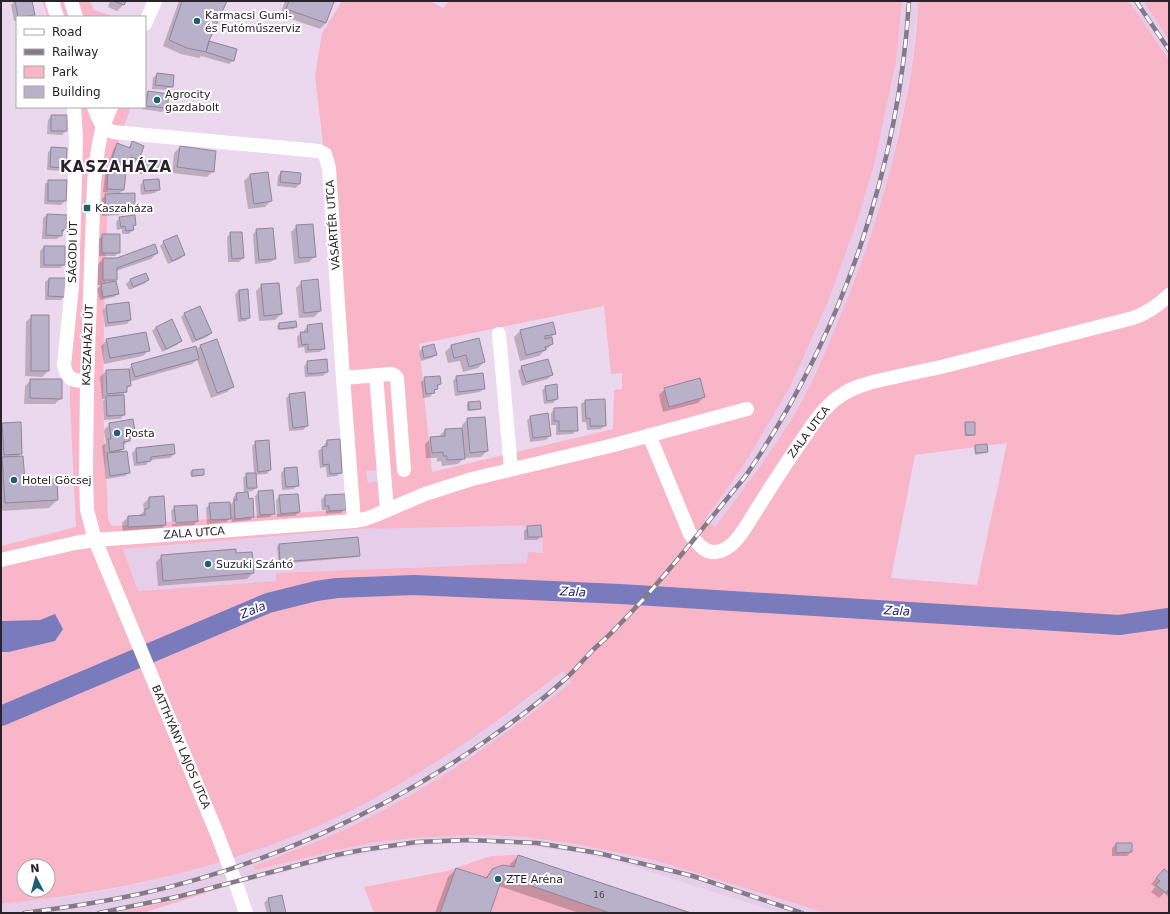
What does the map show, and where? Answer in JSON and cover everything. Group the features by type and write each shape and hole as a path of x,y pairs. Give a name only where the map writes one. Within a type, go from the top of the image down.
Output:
{"street":[{"path":"52,1 57,16"},
{"path":"71,1 76,16"},
{"path":"146,21 154,1"},
{"name":"SÁGODI ÚT","path":"74,108 76,138 72,287 64,365 66,374 73,380 87,381"},
{"path":"94,108 103,127"},
{"name":"KASZAHÁZI ÚT","path":"111,108 103,127 96,159 94,183 87,381 86,490 87,510 95,540 112,582"},
{"name":"VÁSÁRTÉR UTCA","path":"103,127 113,132 319,151 325,154 329,168 342,378 354,521"},
{"name":"ZALA UTCA","path":"649,435 690,534 698,544 706,550 716,552 721,551 729,546 744,530 794,450 819,415 835,399 844,393 870,382 934,368 1133,318 1156,307 1168,297"},
{"path":"499,334 512,469"},
{"path":"342,378 391,374 397,378 404,467 384,470"},
{"path":"376,375 387,510"},
{"name":"ZALA UTCA","path":"1,560 75,543 95,540 254,529 365,519 425,494 472,479 607,447 747,409"},
{"name":"BATTHYÁNY LAJOS UTCA","path":"112,582 216,831 246,913"}],"shaded area":[{"path":"902,1 918,1 908,88 887,184 854,284 810,384 795,412 773,448 715,527 705,519 742,468 809,345 828,302 860,213 874,165 896,62"},
{"path":"1129,1 1143,1 1169,40 1169,60"},
{"path":"378,469 379,481 368,483 366,471"},
{"path":"542,524 543,553 527,563 277,573 277,581 138,591 123,549 359,529"},
{"path":"563,671 572,682 487,747 438,779 359,823 291,852 253,866 254,870 371,843 414,838 452,836 489,835 524,837 570,843 654,860 826,913 780,913 623,863 574,852 524,845 480,842 427,845 386,850 330,860 215,890 114,913 1,913 1,904 73,896 107,890 145,882 245,855 355,808 392,788 430,766 524,702"}],"green space":[{"path":"42,1 90,1 94,10 112,16 48,16"},
{"path":"342,1 430,1 443,8 449,1 902,1 896,62 874,165 860,213 828,302 790,387 742,468 705,519 715,527 767,457 795,413 820,365 851,290 869,241 891,166 906,101 913,58 918,1 1129,1 1169,60 1169,913 826,913 654,860 570,843 524,837 489,835 414,838 371,843 255,870 253,866 320,840 376,814 425,787 456,767 519,723 571,682 563,671 514,709 437,761 356,808 314,828 227,860 183,872 138,883 56,898 56,858 16,858 16,898 54,898 1,904 1,652 9,652 55,641 55,615 40,620 1,621 1,546 76,527 70,404 69,108 131,108 113,162 108,192 103,404 108,519 112,526 350,509 322,135 315,76 322,33","holes":["604,306 611,374 622,373 622,389 614,390 613,429 432,472 419,344","1007,443 977,585 891,578 915,455","377,470 379,481 368,483 366,471","542,525 543,553 528,552 527,563 276,573 276,581 138,591 123,549 359,529"]},
{"path":"1143,1 1169,1 1169,40"},
{"name":"ZTE Aréna","path":"518,855 693,913 374,913 364,887 447,871 491,856"},
{"path":"215,890 143,913 114,913 140,908"}],"water":[{"path":"55,614 63,629 55,641 9,652 1,652 1,621 40,620"}],"building":[{"path":"15,1 32,1 35,15 18,16"},
{"path":"113,1 126,1 124,5"},
{"name":"Karmacsi Gumi- és Futóműszerviz","path":"182,1 227,1 209,41 206,52 187,48 169,40"},
{"path":"289,1 334,2 326,23 286,9"},
{"path":"209,41 237,49 234,61 206,52"},
{"path":"157,73 174,75 173,87 155,85"},
{"name":"Agrocity gazdabolt","path":"148,91 169,94 167,108 146,106"},
{"path":"51,115 67,115 67,131 51,131"},
{"path":"132,141 144,146 139,160 131,157 128,164 112,159 117,143 130,148"},
{"path":"180,146 216,151 214,172 177,167"},
{"path":"51,147 67,148 66,168 50,167"},
{"path":"138,161 161,161 161,171 138,171"},
{"path":"108,170 126,172 124,190 107,189"},
{"path":"281,171 301,173 300,184 280,182"},
{"path":"268,172 272,201 254,204 250,174"},
{"path":"159,179 160,190 145,191 143,180"},
{"path":"48,180 67,180 66,201 48,201"},
{"path":"135,193 135,206 124,206 124,212 106,212 105,194"},
{"path":"47,214 67,215 66,230 62,230 62,236 46,235"},
{"path":"135,215 136,225 133,226 134,230 126,231 125,226 121,227 119,217"},
{"path":"313,224 316,257 299,258 296,225"},
{"path":"273,228 276,259 259,260 256,229"},
{"path":"230,232 242,232 244,258 232,259"},
{"path":"102,234 120,234 120,253 102,253"},
{"path":"177,235 185,255 172,261 163,241"},
{"path":"155,244 158,253 117,268 117,280 103,280 103,258 117,258"},
{"path":"44,246 65,246 65,265 44,265"},
{"path":"146,273 149,280 133,287 130,279"},
{"path":"49,278 66,278 65,297 48,296"},
{"path":"318,279 321,311 304,313 301,281"},
{"path":"116,281 119,294 103,297 101,284"},
{"path":"279,283 282,314 264,316 261,284"},
{"path":"248,289 250,318 241,319 239,290"},
{"path":"129,302 131,320 108,323 106,305"},
{"path":"200,306 212,333 196,340 184,313"},
{"path":"31,315 49,315 49,371 31,371"},
{"path":"172,319 182,341 166,349 156,327"},
{"path":"296,321 297,327 279,329 279,323"},
{"path":"553,322 556,334 545,336 545,339 552,337 553,344 545,347 546,350 526,355 520,330"},
{"path":"322,323 325,349 308,350 308,344 302,345 300,332 308,332 307,325"},
{"path":"146,332 150,351 110,358 106,339"},
{"path":"479,338 485,362 469,367 466,355 454,358 451,345"},
{"path":"217,339 234,387 217,393 200,345"},
{"path":"434,344 437,355 424,358 422,347"},
{"path":"196,346 199,359 135,377 131,364"},
{"path":"327,359 328,372 308,374 307,361"},
{"path":"548,359 553,375 526,382 521,366"},
{"path":"129,369 131,386 127,386 127,392 107,394 106,370"},
{"path":"483,373 485,389 458,392 456,376"},
{"path":"440,376 441,384 437,385 438,389 434,390 435,393 426,394 424,377"},
{"path":"700,378 705,397 669,407 664,388"},
{"path":"30,379 62,379 62,399 30,398"},
{"path":"557,384 558,399 547,401 545,386"},
{"path":"305,392 308,426 293,428 289,394"},
{"path":"124,395 125,415 107,416 106,396"},
{"path":"605,399 606,426 590,426 590,418 586,419 585,400"},
{"path":"480,401 481,409 469,410 468,402"},
{"path":"577,407 578,431 559,431 559,421 554,421 554,408"},
{"path":"548,413 551,436 533,438 530,416"},
{"path":"485,417 488,451 470,453 467,418"},
{"path":"133,419 136,436 130,436 130,441 123,442 124,449 110,452 108,439 111,439 109,423"},
{"path":"21,422 22,454 4,455 2,423"},
{"path":"965,422 975,422 975,435 966,435"},
{"path":"462,428 465,459 447,460 447,456 443,456 443,452 432,453 430,437 445,436 445,429"},
{"path":"340,439 342,473 330,474 329,464 323,465 322,447 327,446 327,440"},
{"path":"269,440 271,470 258,472 255,441"},
{"path":"174,444 175,454 151,457 151,461 137,463 136,448"},
{"path":"987,444 988,452 976,453 975,445"},
{"path":"127,451 130,473 110,476 107,453"},
{"name":"Hotel Göcsej","path":"23,456 25,481 57,479 58,500 5,503 2,457"},
{"path":"297,467 299,486 286,487 284,468"},
{"path":"204,469 204,475 192,476 192,470"},
{"path":"246,473 256,473 257,488 247,488"},
{"path":"273,490 275,514 260,515 258,491"},
{"path":"248,492 249,499 253,498 254,517 235,519 234,500 237,500 236,493"},
{"path":"298,494 300,512 281,514 279,495"},
{"path":"345,494 346,510 329,511 329,506 325,506 325,495"},
{"path":"164,496 166,525 128,527 128,516 145,515 145,509 149,508 149,497"},
{"path":"230,502 231,519 211,520 209,503"},
{"path":"197,505 198,521 176,523 174,506"},
{"path":"541,525 542,537 528,537 527,526"},
{"path":"358,537 360,556 280,562 279,544"},
{"name":"Suzuki Szántó","path":"236,549 236,553 252,552 254,573 163,581 161,555"},
{"path":"1116,843 1132,843 1132,852 1116,853"},
{"name":"ZTE Aréna","path":"518,855 691,913 610,913 503,876 490,913 440,913 456,868 487,878 492,869 503,865 514,867"},
{"path":"1164,869 1169,873 1169,889 1166,893 1156,885 1160,881 1156,878"},
{"path":"282,895 286,913 271,913 268,898"}],"waterway":[{"name":"Zala","path":"1,716 268,603 316,591 337,588 414,585 620,594 1119,625 1169,618"}],"railway":[{"path":"24,913 111,900 186,883 232,869 321,834 407,791 487,740 545,697 567,678 614,630 667,572 746,475 784,415 813,360 839,304 861,245 879,185 893,124 903,63 909,1"},
{"path":"1136,1 1169,50"},
{"path":"99,913 181,896 336,855 417,842 467,840 537,843 598,853 693,876 802,913"}],"place":[{"name":"Karmacsi Gumi- és Futóműszerviz","path":"197,21"},
{"name":"Agrocity gazdabolt","path":"157,100"},
{"name":"Kaszaháza","path":"87,208"},
{"name":"Posta","path":"117,433"},
{"name":"Hotel Göcsej","path":"14,480"},
{"name":"Suzuki Szántó","path":"208,564"},
{"name":"ZTE Aréna","path":"498,879"}],"district":[{"name":"KASZAHÁZA","path":"116,167"}]}
